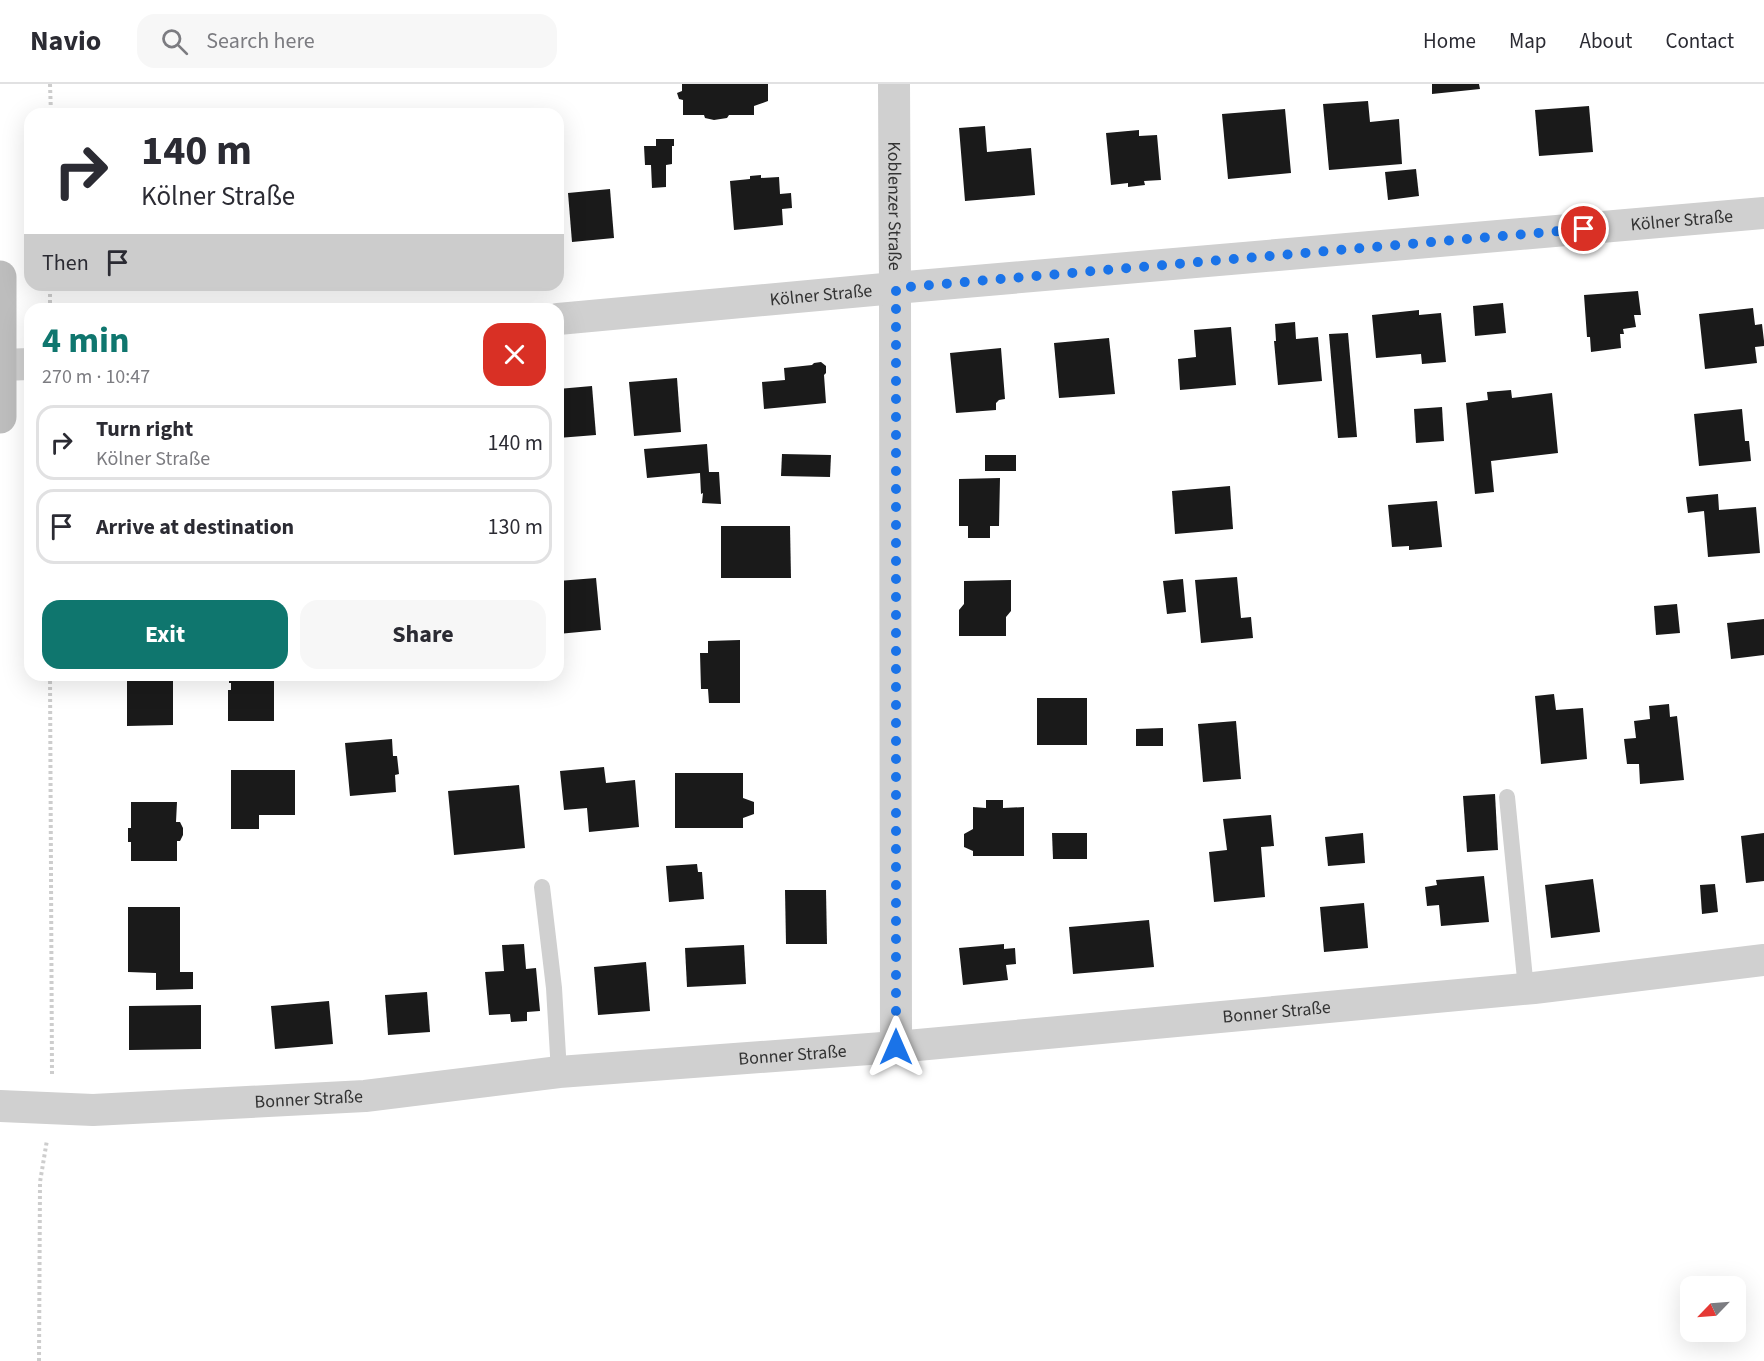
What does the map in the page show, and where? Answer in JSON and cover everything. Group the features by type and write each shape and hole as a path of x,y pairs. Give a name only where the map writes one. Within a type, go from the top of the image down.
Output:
{"main road":[{"path":"0,277 8,378 0,417"}],"street":[{"name":"Koblenzer Straße","path":"894,84 896,1047"},
{"name":"Kölner Straße","path":"564,318 1764,213"},
{"name":"Bonner Straße","path":"0,1106 93,1110 365,1096 560,1072 896,1047 1526,988 1764,960"}],"lane":[{"path":"1508,797 1526,988"},
{"path":"542,887 554,988 560,1072"}],"path":[{"path":"50,84 51,108"},
{"path":"39,1361 40,1182 52,1108 50,681"}],"building":[{"path":"682,84 768,84 768,101 754,106 754,115 729,115 727,118 714,120 705,118 704,115 683,115 683,100 679,99 677,93 682,91"},
{"path":"1432,84 1479,84 1480,89 1432,94"},
{"path":"1368,101 1370,122 1399,119 1402,164 1329,170 1323,104"},
{"path":"1589,106 1593,152 1539,156 1535,110"},
{"path":"1285,109 1291,173 1228,179 1222,114"},
{"path":"985,126 987,152 1031,148 1035,195 965,201 959,128"},
{"path":"1139,130 1139,136 1157,135 1161,180 1144,181 1145,185 1128,187 1128,183 1111,185 1106,133"},
{"path":"656,139 674,139 674,146 672,146 672,164 666,165 666,187 652,188 651,165 645,165 644,146 656,146"},
{"path":"1416,169 1419,196 1388,200 1385,172"},
{"path":"761,175 761,178 779,177 780,194 791,193 792,208 782,209 783,225 734,230 730,181 750,179 750,176"},
{"path":"610,189 614,238 572,242 568,193"},
{"path":"1638,291 1641,315 1634,315 1636,327 1623,329 1624,334 1620,334 1621,348 1591,352 1590,337 1587,337 1584,295"},
{"path":"1503,303 1506,333 1475,336 1473,306"},
{"path":"1753,308 1755,325 1762,324 1764,341 1764,346 1755,347 1757,363 1705,369 1699,314"},
{"path":"1419,310 1419,315 1441,313 1446,362 1422,364 1421,354 1376,358 1372,315"},
{"path":"1295,322 1296,339 1318,337 1322,381 1278,385 1274,341 1276,341 1275,324"},
{"path":"1231,327 1236,385 1180,390 1178,359 1196,357 1194,330"},
{"path":"1348,333 1357,437 1338,438 1329,334"},
{"path":"1109,338 1115,394 1059,398 1054,343"},
{"path":"1001,348 1005,399 996,403 996,410 956,413 950,353"},
{"path":"821,362 826,366 824,375 826,403 764,409 762,382 785,380 784,368"},
{"path":"677,378 681,432 634,436 629,382"},
{"path":"592,386 596,435 564,438 564,388"},
{"path":"1511,390 1512,398 1552,393 1558,453 1491,461 1494,492 1475,494 1466,403 1488,400 1487,392"},
{"path":"1442,407 1444,441 1416,443 1414,409"},
{"path":"1742,409 1745,441 1749,441 1751,461 1699,466 1694,414"},
{"path":"707,444 709,472 719,472 721,504 702,503 700,473 647,478 644,449"},
{"path":"782,454 831,455 830,477 781,476"},
{"path":"985,455 1016,455 1016,471 985,471"},
{"path":"1000,478 999,526 990,526 990,538 968,538 968,526 959,526 959,479"},
{"path":"1230,486 1233,529 1175,534 1172,491"},
{"path":"1718,494 1719,510 1756,507 1760,553 1708,557 1704,511 1688,513 1686,497"},
{"path":"1437,501 1442,547 1409,550 1409,546 1392,547 1388,505"},
{"path":"721,526 790,526 791,578 721,578"},
{"path":"1237,577 1241,618 1251,617 1253,638 1201,643 1195,580"},
{"path":"596,578 601,630 564,633 564,581"},
{"path":"1183,579 1186,612 1167,614 1163,581"},
{"path":"1011,580 1011,611 1006,617 1006,636 959,636 959,610 964,604 964,581"},
{"path":"1677,604 1680,633 1656,635 1654,606"},
{"path":"1764,619 1764,655 1731,659 1727,623"},
{"path":"740,640 740,703 709,703 708,689 701,689 700,653 708,653 708,641"},
{"path":"127,681 173,681 173,725 127,726"},
{"path":"229,681 274,681 274,721 228,721 228,690 231,690 231,683"},
{"path":"1554,694 1556,710 1583,708 1587,759 1541,764 1535,696"},
{"path":"1037,698 1087,698 1087,745 1037,745"},
{"path":"1669,704 1670,717 1677,716 1684,780 1640,784 1639,764 1627,764 1624,739 1636,738 1634,721 1650,719 1649,706"},
{"path":"1236,721 1241,779 1203,782 1198,724"},
{"path":"1163,728 1163,746 1136,746 1136,729"},
{"path":"392,739 393,756 397,756 399,774 395,775 396,792 350,796 345,743"},
{"path":"604,767 606,783 635,780 639,827 589,832 587,808 564,810 560,771"},
{"path":"231,770 295,770 295,815 259,815 259,829 231,829"},
{"path":"675,773 743,773 743,798 754,802 754,814 743,818 743,828 675,828"},
{"path":"519,785 525,848 454,855 448,791"},
{"path":"1495,794 1498,850 1467,852 1463,796"},
{"path":"986,800 1003,800 1003,808 1024,807 1024,856 973,856 973,851 964,847 964,834 973,829 973,807 986,808"},
{"path":"131,802 177,802 176,822 180,822 183,835 180,841 177,841 177,861 131,861 128,828 131,828"},
{"path":"1271,815 1274,846 1261,847 1265,897 1214,902 1209,852 1227,850 1223,819"},
{"path":"1052,833 1087,833 1087,859 1053,859"},
{"path":"1363,833 1365,863 1328,866 1325,837"},
{"path":"1764,833 1764,881 1746,883 1741,836"},
{"path":"697,864 698,872 702,872 704,899 669,902 666,866"},
{"path":"1484,876 1489,922 1441,926 1439,905 1427,906 1425,887 1437,885 1436,880"},
{"path":"1593,879 1600,932 1551,938 1545,885"},
{"path":"1715,884 1718,912 1702,914 1700,885"},
{"path":"785,890 826,890 827,944 786,944"},
{"path":"1364,903 1368,948 1324,952 1320,907"},
{"path":"128,907 180,907 180,972 193,972 193,989 156,990 156,973 128,972"},
{"path":"1149,920 1154,967 1073,974 1069,927"},
{"path":"524,944 526,969 536,968 540,1011 527,1012 527,1021 511,1022 510,1014 489,1015 485,972 504,971 502,945"},
{"path":"1004,944 1004,949 1015,948 1016,964 1006,965 1008,980 963,985 959,948"},
{"path":"744,945 746,984 687,987 685,948"},
{"path":"646,962 650,1011 598,1015 594,967"},
{"path":"427,992 430,1032 388,1035 385,995"},
{"path":"329,1001 333,1044 275,1049 271,1006"},
{"path":"201,1005 201,1049 129,1050 129,1006"}],"route":[{"path":"896,1047 896,288 1584,229"}]}
